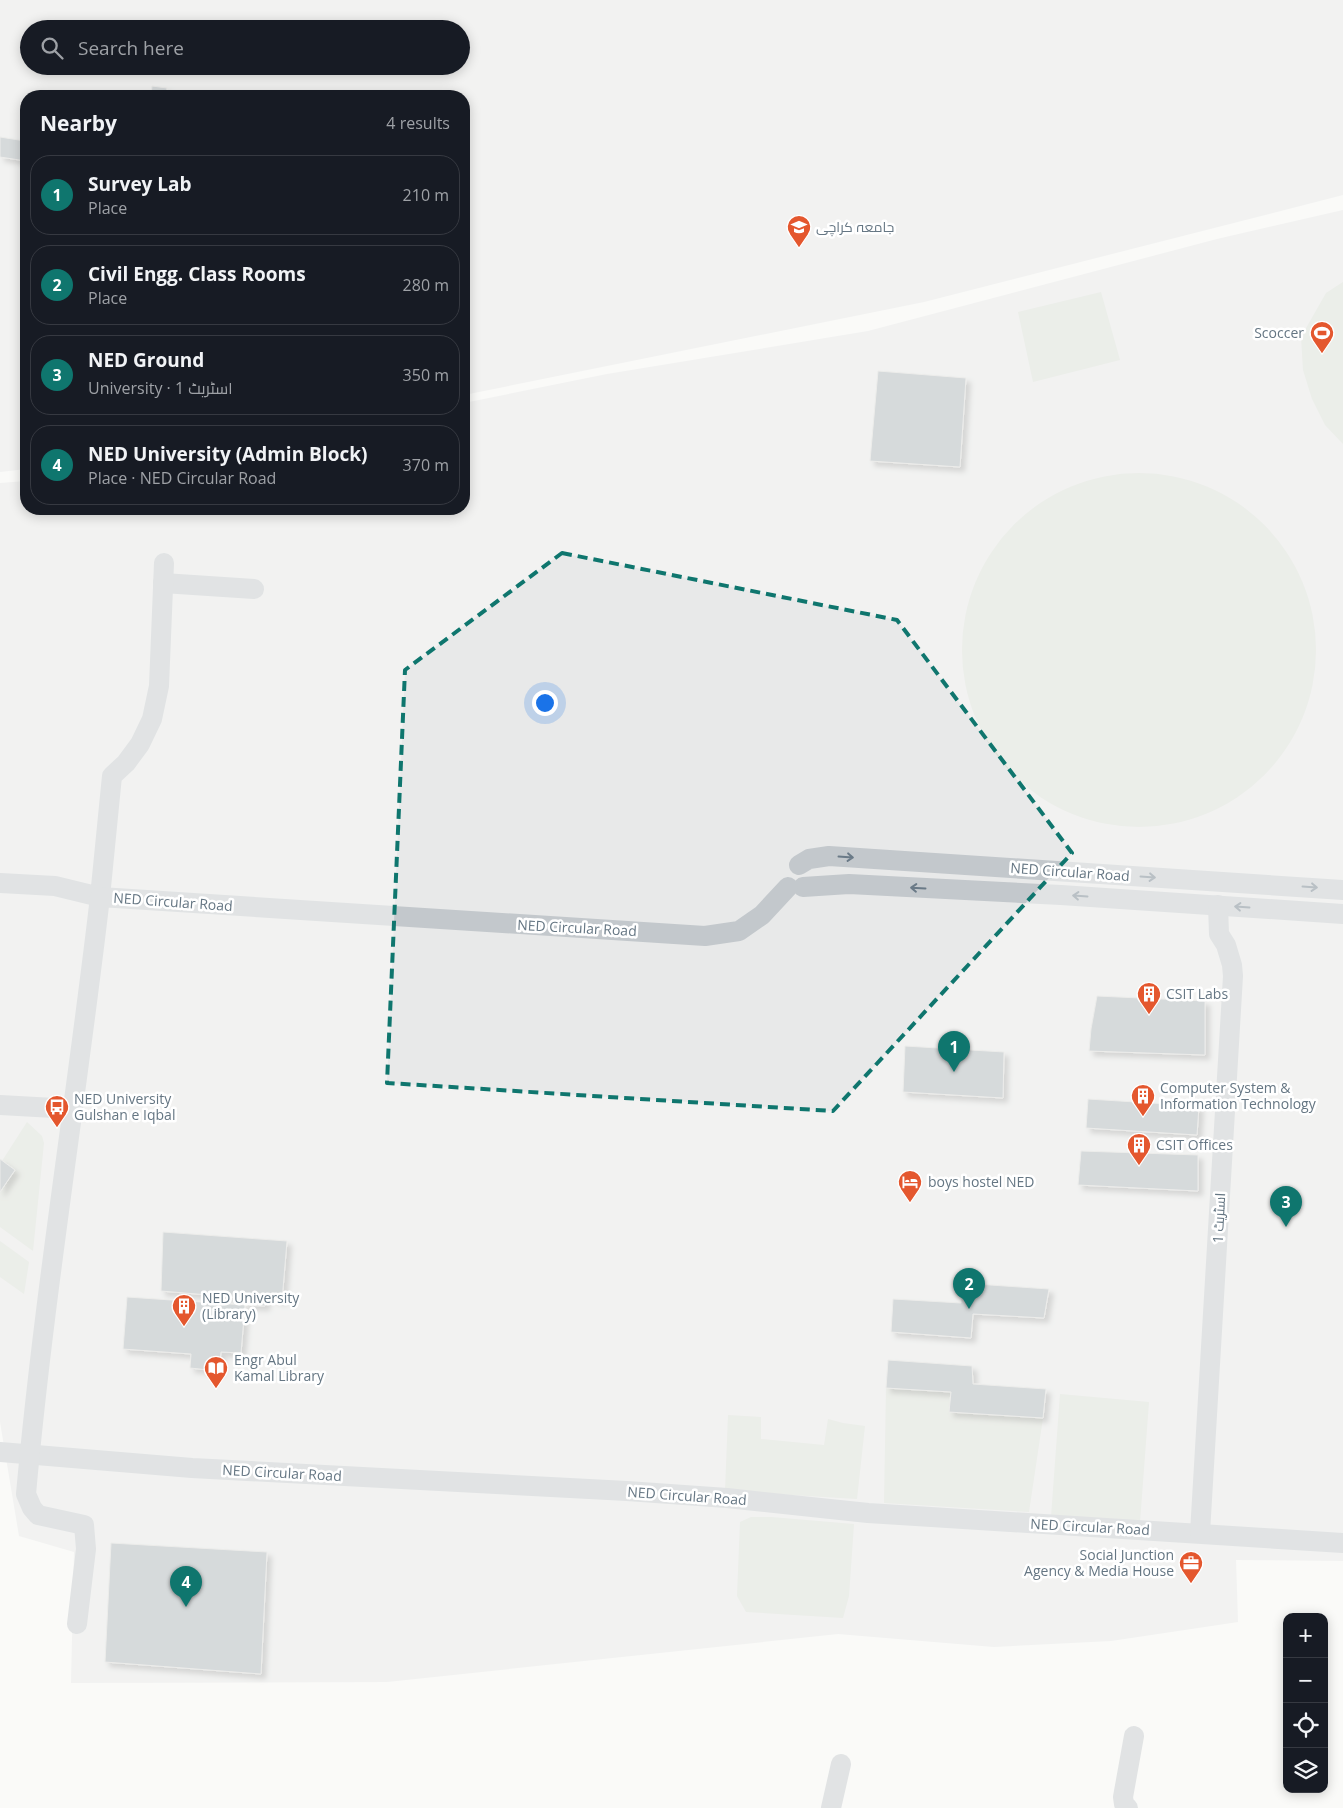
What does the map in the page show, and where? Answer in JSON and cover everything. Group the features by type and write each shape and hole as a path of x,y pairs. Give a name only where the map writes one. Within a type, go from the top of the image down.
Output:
{"street":[{"path":"0,883 55,886 100,897 112,776 126,763 140,744 152,719 159,686 164,563"},
{"path":"164,583 254,589"},
{"name":"NED Circular Road","path":"1343,890 829,856 809,859 799,865 788,867 785,872 784,882 795,887 849,884 1061,894 1343,914"},
{"name":"NED Circular Road","path":"76,1624 86,1549 84,1525 38,1514 32,1508 26,1494 72,1109 87,1010 100,897 704,936 739,931 762,915 795,887"},
{"name":"اسٹریٹ 1","path":"1200,1534 1233,976 1226,945 1219,934 1218,905"},
{"path":"0,1106 72,1109"},
{"path":"0,1452 30,1453"},
{"name":"NED Circular Road","path":"30,1453 192,1468 626,1491 727,1498 868,1513 1343,1543"},
{"path":"1128,1808 1124,1804 1123,1797 1134,1736"},
{"path":"831,1808 841,1764"}],"highlighted area":[{"path":"562,553 897,620 1072,853 833,1111 387,1083 405,670"}],"shaded area":[{"name":"جامعہ کراچی","path":"0,0 1343,0 1343,195 924,302 470,394 470,90 20,90 20,470 0,472"},
{"path":"1343,210 1343,1561 1236,1560 1238,1622 1111,1641 994,1647 838,1634 387,1682 71,1683 74,1552 19,1536 0,1422 0,483 20,481 20,515 470,515 470,402 607,374 868,331 1217,239"},
{"name":"Scoccer","path":"1343,282 1343,444 1325,425 1312,399 1303,370 1301,337 1326,293"},
{"path":"1101,292 1120,360 1033,382 1018,312"},
{"path":"1139,473 1174,476 1207,486 1237,503 1264,525 1286,552 1303,582 1313,615 1316,650 1313,685 1303,718 1286,748 1264,775 1237,797 1207,814 1174,824 1139,827 1104,824 1071,814 1041,797 1014,775 992,748 975,718 965,685 962,650 965,615 975,582 992,552 1014,525 1041,503 1071,486 1104,476"},
{"path":"27,1122 42,1136 44,1143 33,1251 0,1227 0,1192 15,1171 2,1161"},
{"path":"0,1241 29,1262 24,1294 0,1277"},
{"path":"886,1388 951,1392 949,1412 1043,1418 1029,1512 884,1503"},
{"path":"1060,1394 1149,1402 1140,1522 1051,1517"},
{"path":"728,1415 761,1417 761,1439 824,1445 828,1419 865,1426 857,1499 725,1491"},
{"path":"751,1517 854,1524 849,1596 843,1618 746,1612 737,1596 740,1522"}],"building":[{"path":"152,86 167,88 167,90 152,90"},
{"path":"0,137 20,140 20,160 0,157"},
{"path":"878,371 966,378 960,467 870,461"},
{"name":"CSIT Labs","path":"1097,996 1205,1001 1205,1055 1089,1051"},
{"path":"905,1046 1004,1052 1003,1098 903,1092"},
{"name":"Computer System & Information Technology","path":"1088,1099 1199,1106 1197,1135 1086,1128"},
{"name":"CSIT Offices","path":"1081,1151 1198,1155 1198,1191 1078,1185"},
{"path":"0,1159 15,1170 0,1192"},
{"path":"163,1232 287,1241 282,1301 266,1296 265,1306 245,1305 244,1298 161,1291"},
{"path":"961,1283 1049,1289 1044,1318 973,1314 971,1338 891,1332 893,1299 961,1303"},
{"name":"NED University (Library)","path":"127,1297 245,1305 241,1353 221,1352 219,1371 190,1368 191,1354 123,1349"},
{"path":"888,1360 972,1366 973,1384 1046,1389 1043,1418 949,1412 951,1392 886,1388"},
{"path":"111,1543 267,1552 261,1674 105,1662"}],"place":[{"name":"جامعہ کراچی","path":"799,248"},
{"name":"Scoccer","path":"1322,354"},
{"name":"CSIT Labs","path":"1149,1015"},
{"name":"Survey Lab","path":"954,1072"},
{"name":"Computer System & Information Technology","path":"1143,1117"},
{"name":"NED University Gulshan e Iqbal","path":"57,1128"},
{"name":"CSIT Offices","path":"1139,1166"},
{"name":"boys hostel NED","path":"910,1203"},
{"name":"NED Ground","path":"1286,1227"},
{"name":"Civil Engg. Class Rooms","path":"969,1309"},
{"name":"NED University (Library)","path":"184,1327"},
{"name":"Engr Abul Kamal Library","path":"216,1389"},
{"name":"Social Junction Agency & Media House","path":"1191,1584"},
{"name":"NED University (Admin Block)","path":"186,1607"}]}
